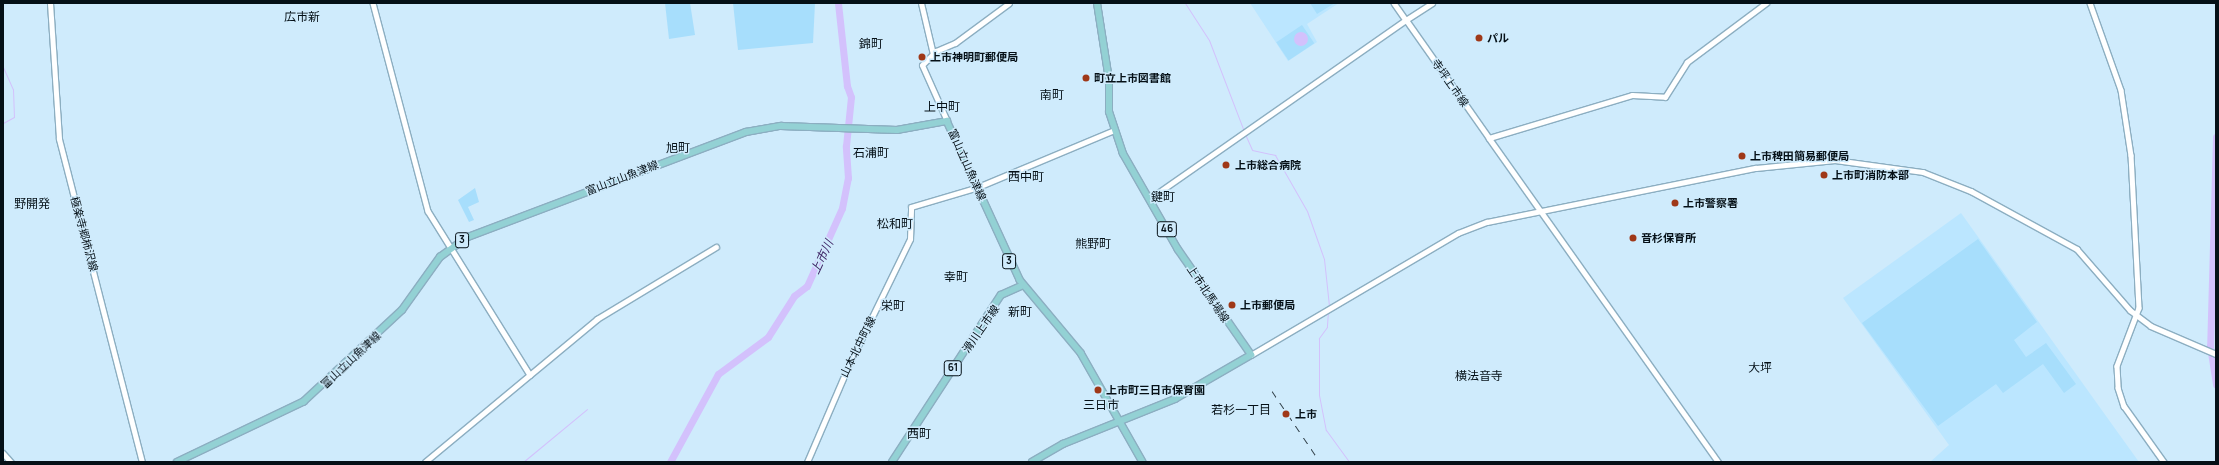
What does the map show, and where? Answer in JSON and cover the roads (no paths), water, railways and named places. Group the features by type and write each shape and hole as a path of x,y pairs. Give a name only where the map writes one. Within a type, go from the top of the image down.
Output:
{"main road":[{"name":"極楽寺郷柿沢線","path":"50,3 59,139 142,462"},
{"path":"921,3 933,54"},
{"path":"947,121 922,70 933,54 955,43 1009,3"},
{"name":"上市北馬場線","path":"1097,3 1114,130 1128,165 1178,250 1251,355"},
{"path":"1489,138 1632,95 1665,97 1687,62 1766,3"},
{"path":"1149,199 1406,20"},
{"name":"寺坪上市線","path":"1406,20 1489,138"},
{"name":"富山立山魚津線","path":"177,462 303,402 397,315 429,269 450,248 468,237 730,137 769,127 809,126 915,128 947,121 978,187 994,229 1023,285 1071,338 1122,418 1143,462"},
{"name":"山本北中町線","path":"807,462 850,362 910,239 911,207 978,187"},
{"name":"滑川上市線","path":"892,462 1001,295 1023,285"},
{"path":"1032,462 1122,418 1182,395 1251,355"}],"street":[{"path":"373,3 422,194 450,248 530,375"},
{"path":"1394,3 1406,20 1432,3"},
{"path":"2090,3 2111,55 2127,124 2139,308 2117,366 2118,388 2124,406 2164,462"},
{"path":"978,187 1114,130"},
{"path":"1489,138 1718,462"},
{"path":"1251,355 1458,232 1487,222 1540,210 1781,164 1835,160 1904,168 1971,191 2078,249 2136,315 2174,339 2216,354"},
{"path":"425,462 597,319 716,247"},
{"path":"3,453 12,462"}],"waterway":[{"name":"上市川","path":"670,462 718,374 768,337 794,296 807,286 842,208 848,178 846,146 851,97 847,86 838,3"},
{"path":"1185,3 1209,40 1244,131"},
{"path":"3,67 13,89 14,117 3,123"},
{"path":"1245,134 1252,150 1275,155 1307,211 1324,259 1329,306"},
{"path":"2216,137 2210,346 2216,385"},
{"path":"1328,311 1327,327 1319,338 1319,395 1326,430 1349,462"},
{"path":"523,462 587,409"}],"railway":[{"path":"1272,391 1320,462"}],"place":[{"name":"パル","path":"1479,38"},
{"name":"上市神明町郵便局","path":"922,57"},
{"name":"町立上市図書館","path":"1086,78"},
{"name":"上市稗田簡易郵便局","path":"1742,156"},
{"name":"上市総合病院","path":"1226,165"},
{"name":"上市町消防本部","path":"1824,175"},
{"name":"上市警察署","path":"1675,203"},
{"name":"音杉保育所","path":"1633,238"},
{"name":"上市郵便局","path":"1232,305"},
{"name":"上市町三日市保育園","path":"1098,390"},
{"name":"上市","path":"1286,414"}],"district":[{"name":"広市新","path":"302,17"},
{"name":"錦町","path":"871,44"},
{"name":"南町","path":"1052,95"},
{"name":"上中町","path":"942,107"},
{"name":"旭町","path":"678,148"},
{"name":"石浦町","path":"871,153"},
{"name":"西中町","path":"1026,177"},
{"name":"鍵町","path":"1163,197"},
{"name":"野開発","path":"32,204"},
{"name":"松和町","path":"895,224"},
{"name":"熊野町","path":"1093,244"},
{"name":"幸町","path":"956,277"},
{"name":"栄町","path":"893,306"},
{"name":"新町","path":"1020,312"},
{"name":"大坪","path":"1760,368"},
{"name":"横法音寺","path":"1479,376"},
{"name":"三日市","path":"1101,405"},
{"name":"若杉一丁目","path":"1241,410"},
{"name":"西町","path":"919,434"}]}
